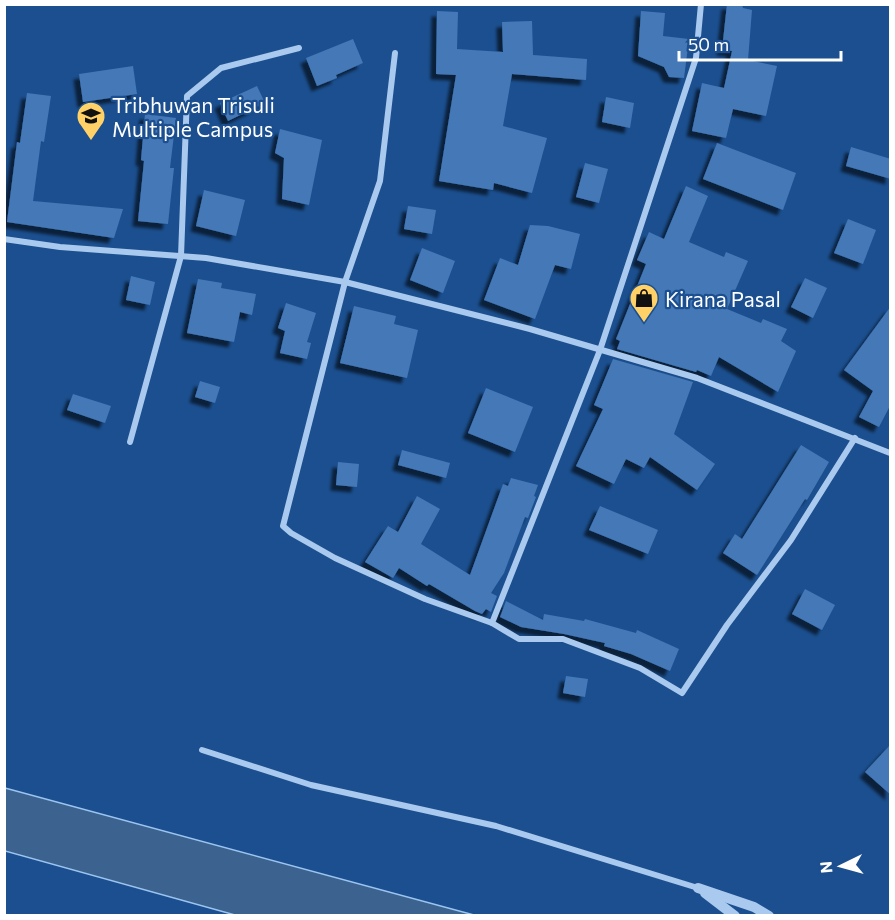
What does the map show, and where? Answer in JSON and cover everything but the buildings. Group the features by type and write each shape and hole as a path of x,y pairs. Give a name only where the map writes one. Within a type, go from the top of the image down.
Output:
{"street":[{"path":"492,623 600,350 696,58 701,4"},
{"path":"130,442 181,256 187,96 221,68 299,48"},
{"path":"395,53 380,181 345,282 283,525 291,533 335,558 425,599 492,623 519,639 563,639 640,668 682,693 726,625 791,540 855,438"},
{"path":"4,239 60,247 206,258 345,282 530,329 697,378 891,453"},
{"path":"202,750 311,785 496,826 698,888 754,907 769,915"},
{"path":"698,888 735,915"}],"water":[{"path":"5,788 474,915 235,915 5,851"}],"place":[{"name":"Tribhuwan Trisuli Multiple Campus","path":"91,142"},
{"name":"Kirana Pasal","path":"644,324"}]}
